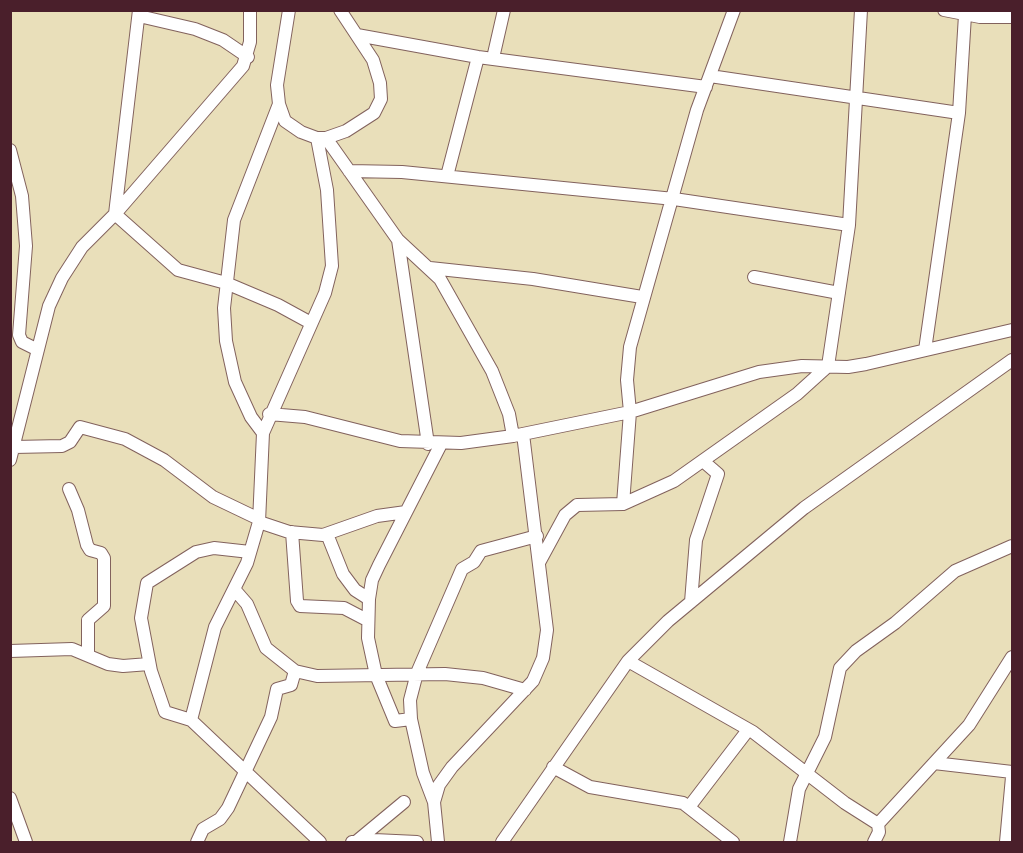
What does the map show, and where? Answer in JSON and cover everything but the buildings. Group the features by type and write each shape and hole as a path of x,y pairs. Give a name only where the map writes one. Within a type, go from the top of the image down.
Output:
{"street":[{"path":"250,10 250,42 248,57 243,66 115,214 82,247 62,278 49,306 12,447 63,446 70,442 80,427 125,439 164,460 213,497 259,520 292,532 327,534 377,516 406,512"},
{"path":"290,10 282,44 278,85 279,104 285,121 301,132 321,138 346,131 374,113 381,99 380,82 373,60 340,10"},
{"path":"493,58 504,10"},
{"path":"623,504 630,412 627,380 630,347 642,297 674,199 683,156 734,10"},
{"path":"540,561 565,515 577,505 623,504 674,481 797,394 828,366 849,225 861,10"},
{"path":"944,10 965,15 1012,17"},
{"path":"115,214 139,13 195,29 223,40 248,57"},
{"path":"926,350 959,113 965,15"},
{"path":"357,34 478,57 855,99 959,113"},
{"path":"447,176 478,57"},
{"path":"263,433 242,400 230,362 224,308 234,220 279,104"},
{"path":"321,138 349,171 398,240 430,268 449,293 492,371 518,435 537,536 547,630 543,658 533,681 452,767 439,785 434,802"},
{"path":"191,720 215,627 250,552 259,520 263,433 269,414 325,293 332,266 321,138"},
{"path":"10,150 19,177 26,238 19,335 22,342 38,350"},
{"path":"349,171 447,176 674,199 849,225"},
{"path":"115,214 178,270 226,283 278,305 311,323"},
{"path":"398,240 434,444 406,512 372,580 367,620 368,638 376,675 394,721 411,719"},
{"path":"430,268 533,279 642,297"},
{"path":"754,277 839,293"},
{"path":"269,414 305,417 400,441 434,444 518,435 630,412 759,372 802,366 866,364 1012,330"},
{"path":"502,843 628,661 691,602 804,508 1012,360"},
{"path":"691,602 698,531 718,474 703,461"},
{"path":"69,489 87,545 90,550 101,553 104,558 104,606 88,620 88,655"},
{"path":"292,532 297,601 300,606 344,608 367,620"},
{"path":"327,534 343,574 355,590 369,599"},
{"path":"438,843 434,802 423,773 411,719 410,700 417,673 462,569 474,562 481,551 537,536"},
{"path":"790,843 799,789 825,738 840,668 955,571 1012,546"},
{"path":"250,552 214,548 196,552 147,583 141,618 149,664 165,712 191,720 320,843"},
{"path":"234,589 247,604 266,648 295,671 317,676 417,673 483,678 525,690"},
{"path":"10,651 72,649 102,662 123,666 149,664"},
{"path":"628,661 748,730 806,773 879,835 934,763 969,725 1012,657"},
{"path":"197,843 203,829 220,819 271,717 278,690 291,685 295,671"},
{"path":"689,807 748,730"},
{"path":"934,763 1012,772"},
{"path":"554,767 590,787 675,801 689,807 701,820 733,843"},
{"path":"1006,843 1012,777"},
{"path":"10,798 26,843"},
{"path":"354,842 404,802"},
{"path":"354,842 417,843"}]}
